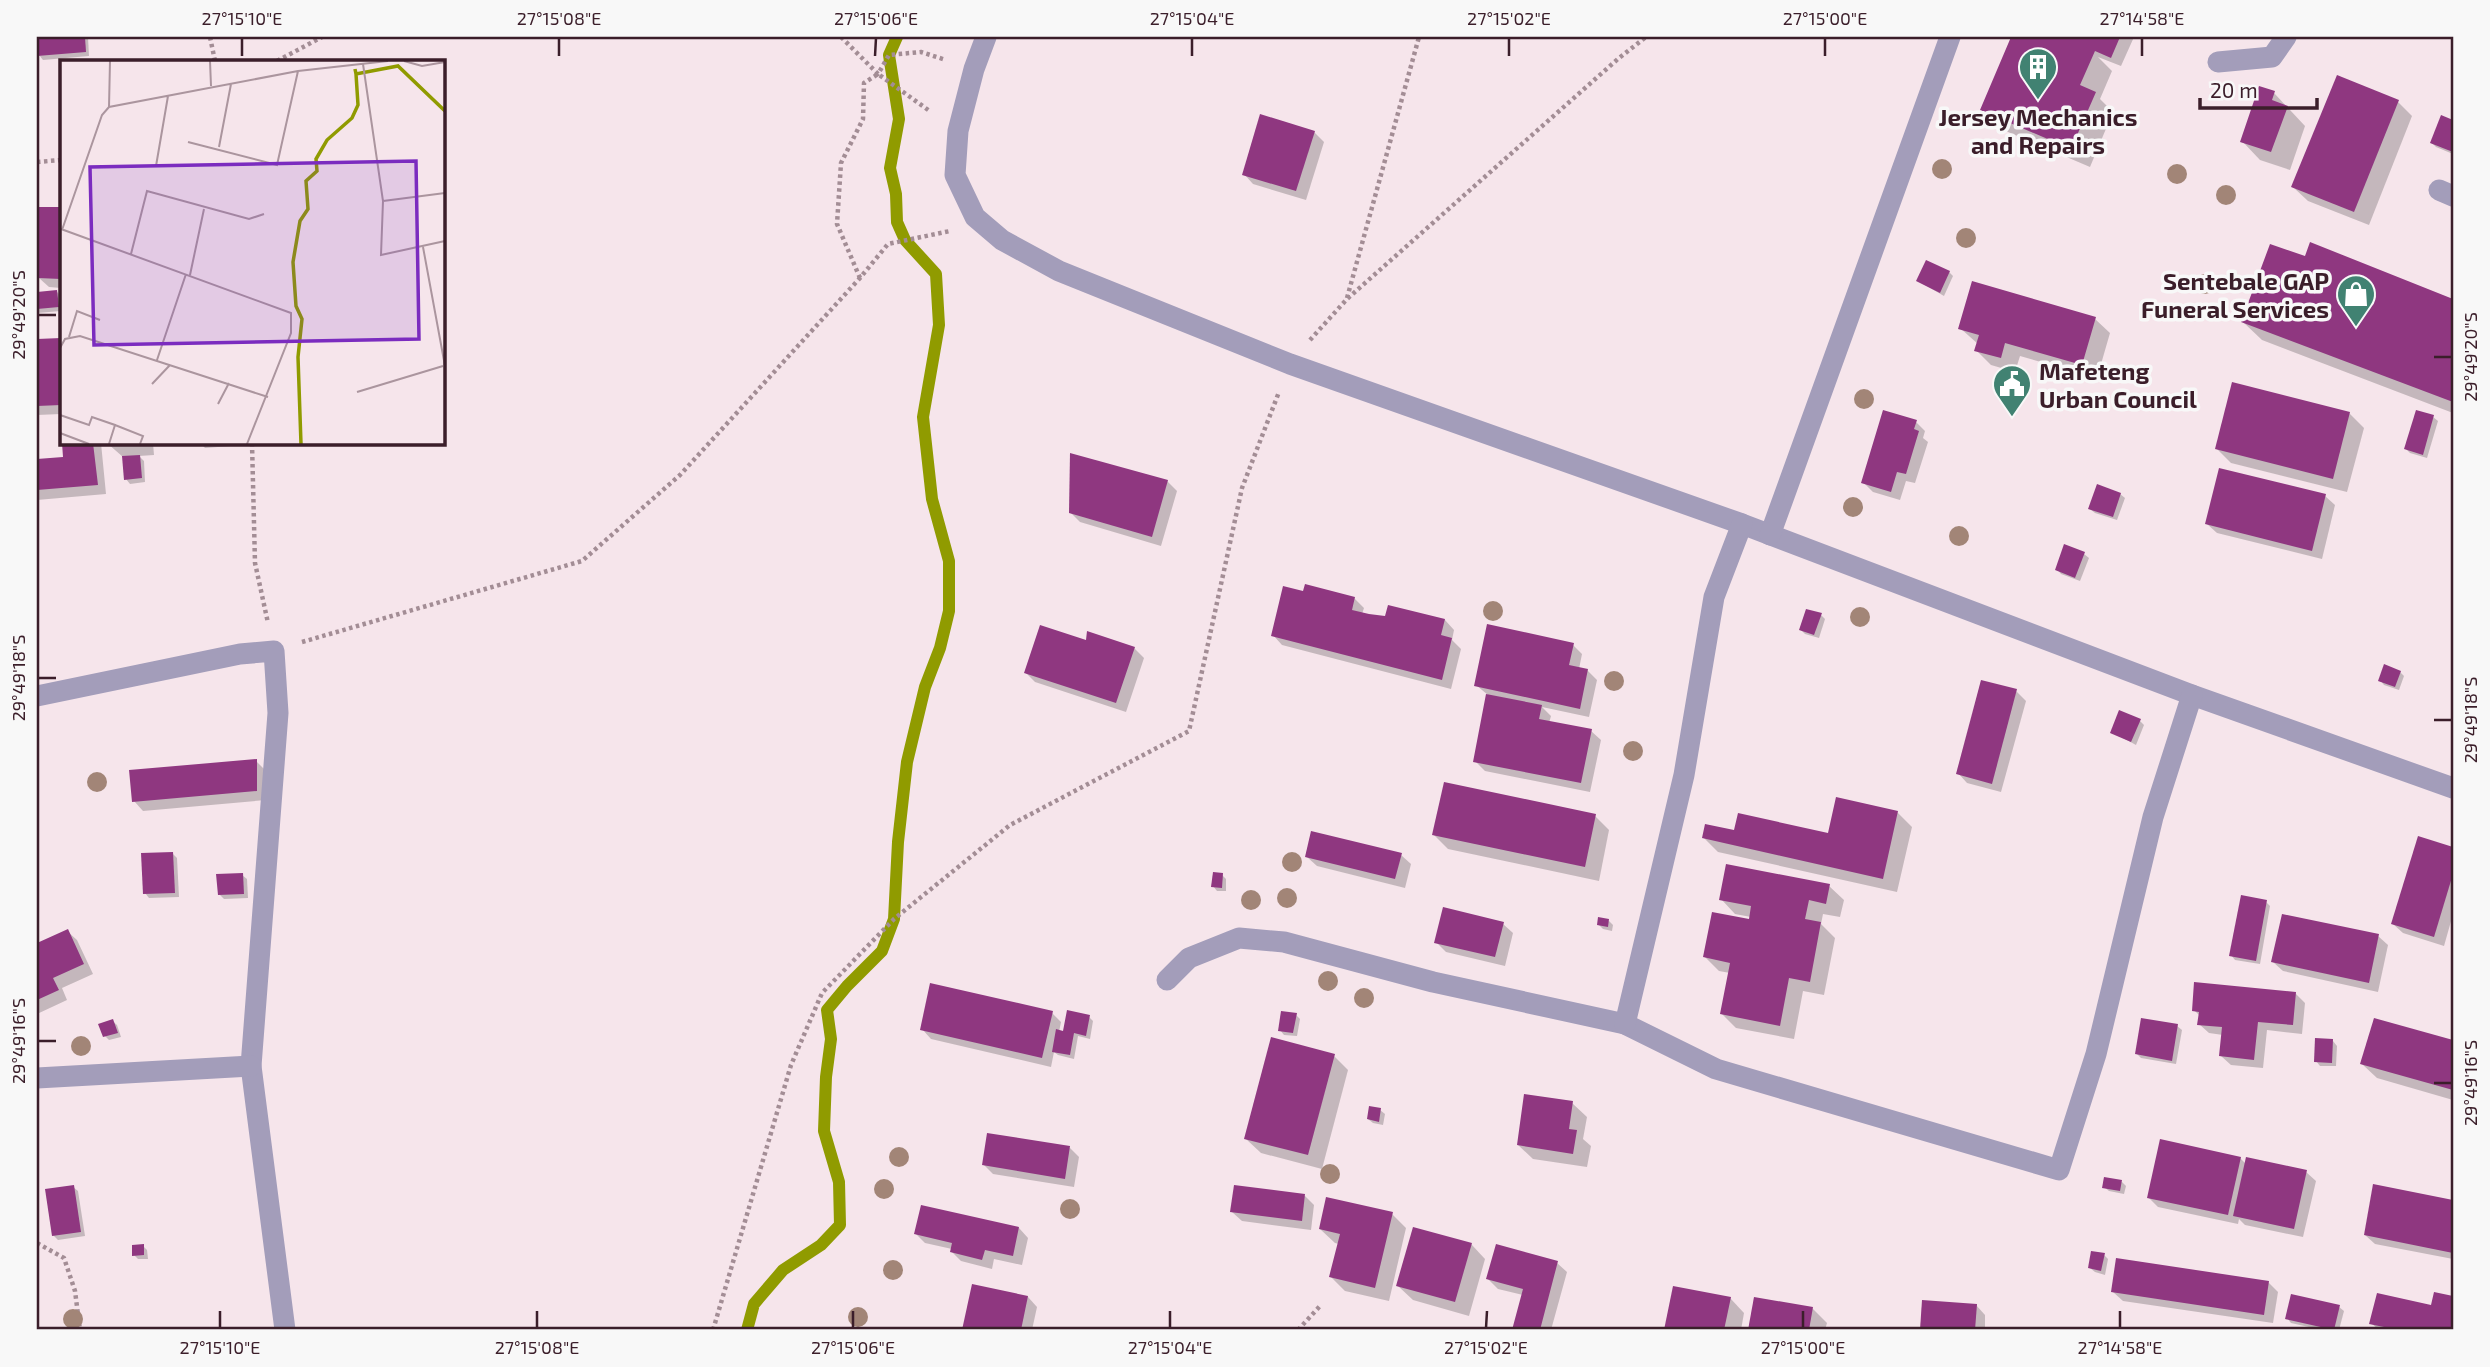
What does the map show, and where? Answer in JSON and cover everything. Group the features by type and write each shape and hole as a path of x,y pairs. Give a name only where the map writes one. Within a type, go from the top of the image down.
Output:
{"street":[{"path":"986,37 974,69 958,131 955,175 975,217 1002,240 1059,271 1290,364 1742,524 2192,695 2453,788"},
{"path":"1770,535 1950,37"},
{"path":"2218,62 2272,57 2286,37"},
{"path":"1625,1024 1684,775 1714,597 1742,524"},
{"path":"37,696 240,654 274,650 278,713 251,1066 285,1330"},
{"path":"1167,981 1189,958 1239,938 1273,941 1433,982 1625,1024 1716,1069 2059,1170 2096,1054 2153,817 2192,695"},
{"path":"37,1078 251,1066"}],"path":[{"path":"210,37 215,60"},
{"path":"279,60 322,37"},
{"path":"841,37 878,74 958,131"},
{"path":"1347,299 1419,37"},
{"path":"713,1330 791,1065 822,993 894,919 1010,825 1189,731 1242,488 1290,364 1347,299 1646,37"},
{"path":"860,278 837,224 841,163 863,119 864,83 878,74 889,55 921,52 974,69"},
{"path":"37,162 60,160"},
{"path":"252,444 255,563 274,650 582,561 680,475 888,244 951,231 975,217"},
{"path":"37,1243 64,1258 75,1292 80,1330"},
{"path":"1298,1330 1320,1306"}],"building":[{"path":"37,37 85,37 86,52 37,56"},
{"name":"Jersey Mechanics and Repairs","path":"2011,37 2120,37 2111,58 2095,51 2080,85 2096,92 2071,149 1980,110"},
{"path":"2337,75 2399,100 2354,212 2291,187"},
{"path":"2259,86 2275,91 2272,100 2288,106 2271,152 2240,142"},
{"path":"1260,114 1315,131 1296,191 1242,175"},
{"path":"2441,115 2453,120 2453,152 2430,143"},
{"path":"38,207 60,207 60,279 38,278"},
{"name":"Sentebale GAP Funeral Services","path":"2310,242 2453,299 2453,402 2241,322 2270,244 2305,256"},
{"path":"1926,260 1950,271 1940,293 1916,281"},
{"path":"1972,281 2096,317 2082,365 2005,343 2001,358 1974,351 1979,335 1958,329"},
{"path":"57,290 59,307 37,309 37,292"},
{"path":"60,338 60,405 37,406 37,339"},
{"path":"2232,382 2350,412 2333,479 2215,449"},
{"path":"1883,410 1917,420 1914,429 1919,431 1906,474 1897,472 1891,492 1861,483"},
{"path":"2416,410 2434,415 2423,455 2404,449"},
{"path":"62,444 93,444 98,485 37,490 37,459 63,457"},
{"path":"1070,453 1168,480 1152,537 1069,513"},
{"path":"140,455 142,478 124,480 122,456"},
{"path":"2219,468 2326,494 2312,551 2205,524"},
{"path":"2097,484 2121,493 2113,517 2088,509"},
{"path":"2064,544 2085,552 2075,578 2055,570"},
{"path":"1305,584 1355,597 1352,610 1385,616 1388,605 1445,619 1441,635 1452,638 1442,680 1271,636 1283,586 1303,591"},
{"path":"1806,609 1822,613 1814,635 1799,630"},
{"path":"1487,624 1574,643 1569,665 1588,669 1580,709 1474,686"},
{"path":"1040,625 1086,640 1087,631 1135,647 1116,703 1024,673"},
{"path":"2384,664 2401,671 2395,687 2378,681"},
{"path":"1981,680 2017,689 1992,784 1956,774"},
{"path":"1486,694 1542,705 1539,719 1592,729 1581,783 1473,762"},
{"path":"2119,710 2141,719 2131,742 2110,733"},
{"path":"257,759 257,791 132,802 129,770"},
{"path":"1444,782 1596,814 1585,867 1432,835"},
{"path":"1836,797 1898,811 1883,879 1702,838 1705,824 1734,830 1738,813 1828,833"},
{"path":"1311,831 1402,853 1395,879 1305,857"},
{"path":"2418,836 2453,847 2453,874 2434,937 2391,924"},
{"path":"173,852 175,893 143,894 141,853"},
{"path":"1726,864 1830,884 1826,904 1809,900 1805,919 1821,922 1810,982 1789,978 1780,1026 1720,1014 1730,963 1703,957 1712,912 1749,919 1751,906 1719,900"},
{"path":"1213,872 1223,873 1222,888 1211,887"},
{"path":"243,873 244,894 218,895 216,874"},
{"path":"2241,895 2267,900 2256,961 2229,956"},
{"path":"1443,907 1504,922 1495,957 1434,943"},
{"path":"2282,914 2379,934 2369,983 2271,962"},
{"path":"1598,917 1609,919 1608,927 1597,925"},
{"path":"68,929 84,964 53,978 59,990 37,1000 37,943"},
{"path":"2194,982 2296,992 2293,1025 2258,1022 2254,1060 2219,1056 2222,1027 2197,1025 2199,1012 2192,1011"},
{"path":"930,983 1053,1011 1042,1058 920,1030"},
{"path":"1067,1010 1090,1015 1086,1036 1074,1033 1070,1055 1052,1052 1056,1029 1063,1031"},
{"path":"1281,1011 1297,1013 1293,1033 1278,1031"},
{"path":"2141,1018 2178,1024 2172,1061 2135,1054"},
{"path":"2374,1018 2453,1040 2453,1090 2360,1064"},
{"path":"113,1019 118,1033 103,1037 98,1024"},
{"path":"1271,1037 1335,1054 1308,1155 1244,1139"},
{"path":"2315,1038 2333,1039 2332,1063 2314,1062"},
{"path":"1524,1094 1573,1101 1569,1129 1577,1130 1573,1154 1517,1145"},
{"path":"1369,1106 1381,1108 1379,1122 1367,1119"},
{"path":"987,1133 1070,1146 1065,1179 982,1165"},
{"path":"2160,1139 2241,1157 2228,1215 2147,1198"},
{"path":"2246,1157 2307,1170 2294,1229 2233,1216"},
{"path":"2104,1177 2122,1180 2120,1191 2102,1188"},
{"path":"2373,1184 2453,1200 2453,1253 2364,1235"},
{"path":"74,1185 81,1232 52,1236 45,1189"},
{"path":"1234,1185 1305,1194 1302,1221 1230,1212"},
{"path":"1326,1197 1393,1212 1375,1288 1329,1277 1340,1234 1319,1229"},
{"path":"921,1205 1019,1227 1013,1256 985,1250 982,1260 950,1252 952,1243 914,1234"},
{"path":"1413,1227 1472,1243 1455,1302 1396,1286"},
{"path":"144,1244 144,1255 132,1256 132,1245"},
{"path":"1496,1244 1558,1261 1540,1330 1512,1330 1523,1289 1486,1279"},
{"path":"2091,1251 2105,1253 2101,1271 2088,1268"},
{"path":"2116,1258 2269,1281 2264,1315 2111,1292"},
{"path":"972,1284 1028,1296 1021,1330 962,1330"},
{"path":"1673,1286 1731,1297 1724,1330 1664,1330"},
{"path":"2434,1292 2453,1296 2453,1330 2399,1330 2369,1324 2377,1293 2431,1305"},
{"path":"2291,1294 2340,1305 2334,1330 2285,1319"},
{"path":"1754,1297 1813,1307 1809,1330 1748,1330"},
{"path":"1922,1300 1977,1304 1975,1330 1920,1330"}],"waterway":[{"path":"747,1330 754,1304 783,1270 821,1245 840,1225 839,1182 824,1131 826,1077 831,1039 827,1010 882,951 894,919 898,842 907,762 925,687 940,648 949,611 949,561 932,499 923,417 939,325 936,274 905,240 897,222 896,194 890,168 899,119 889,55 897,37"}],"place":[{"name":"Jersey Mechanics and Repairs","path":"2038,101"},
{"name":"Sentebale GAP Funeral Services","path":"2356,328"},
{"name":"Mafeteng Urban Council","path":"2012,418"}]}
